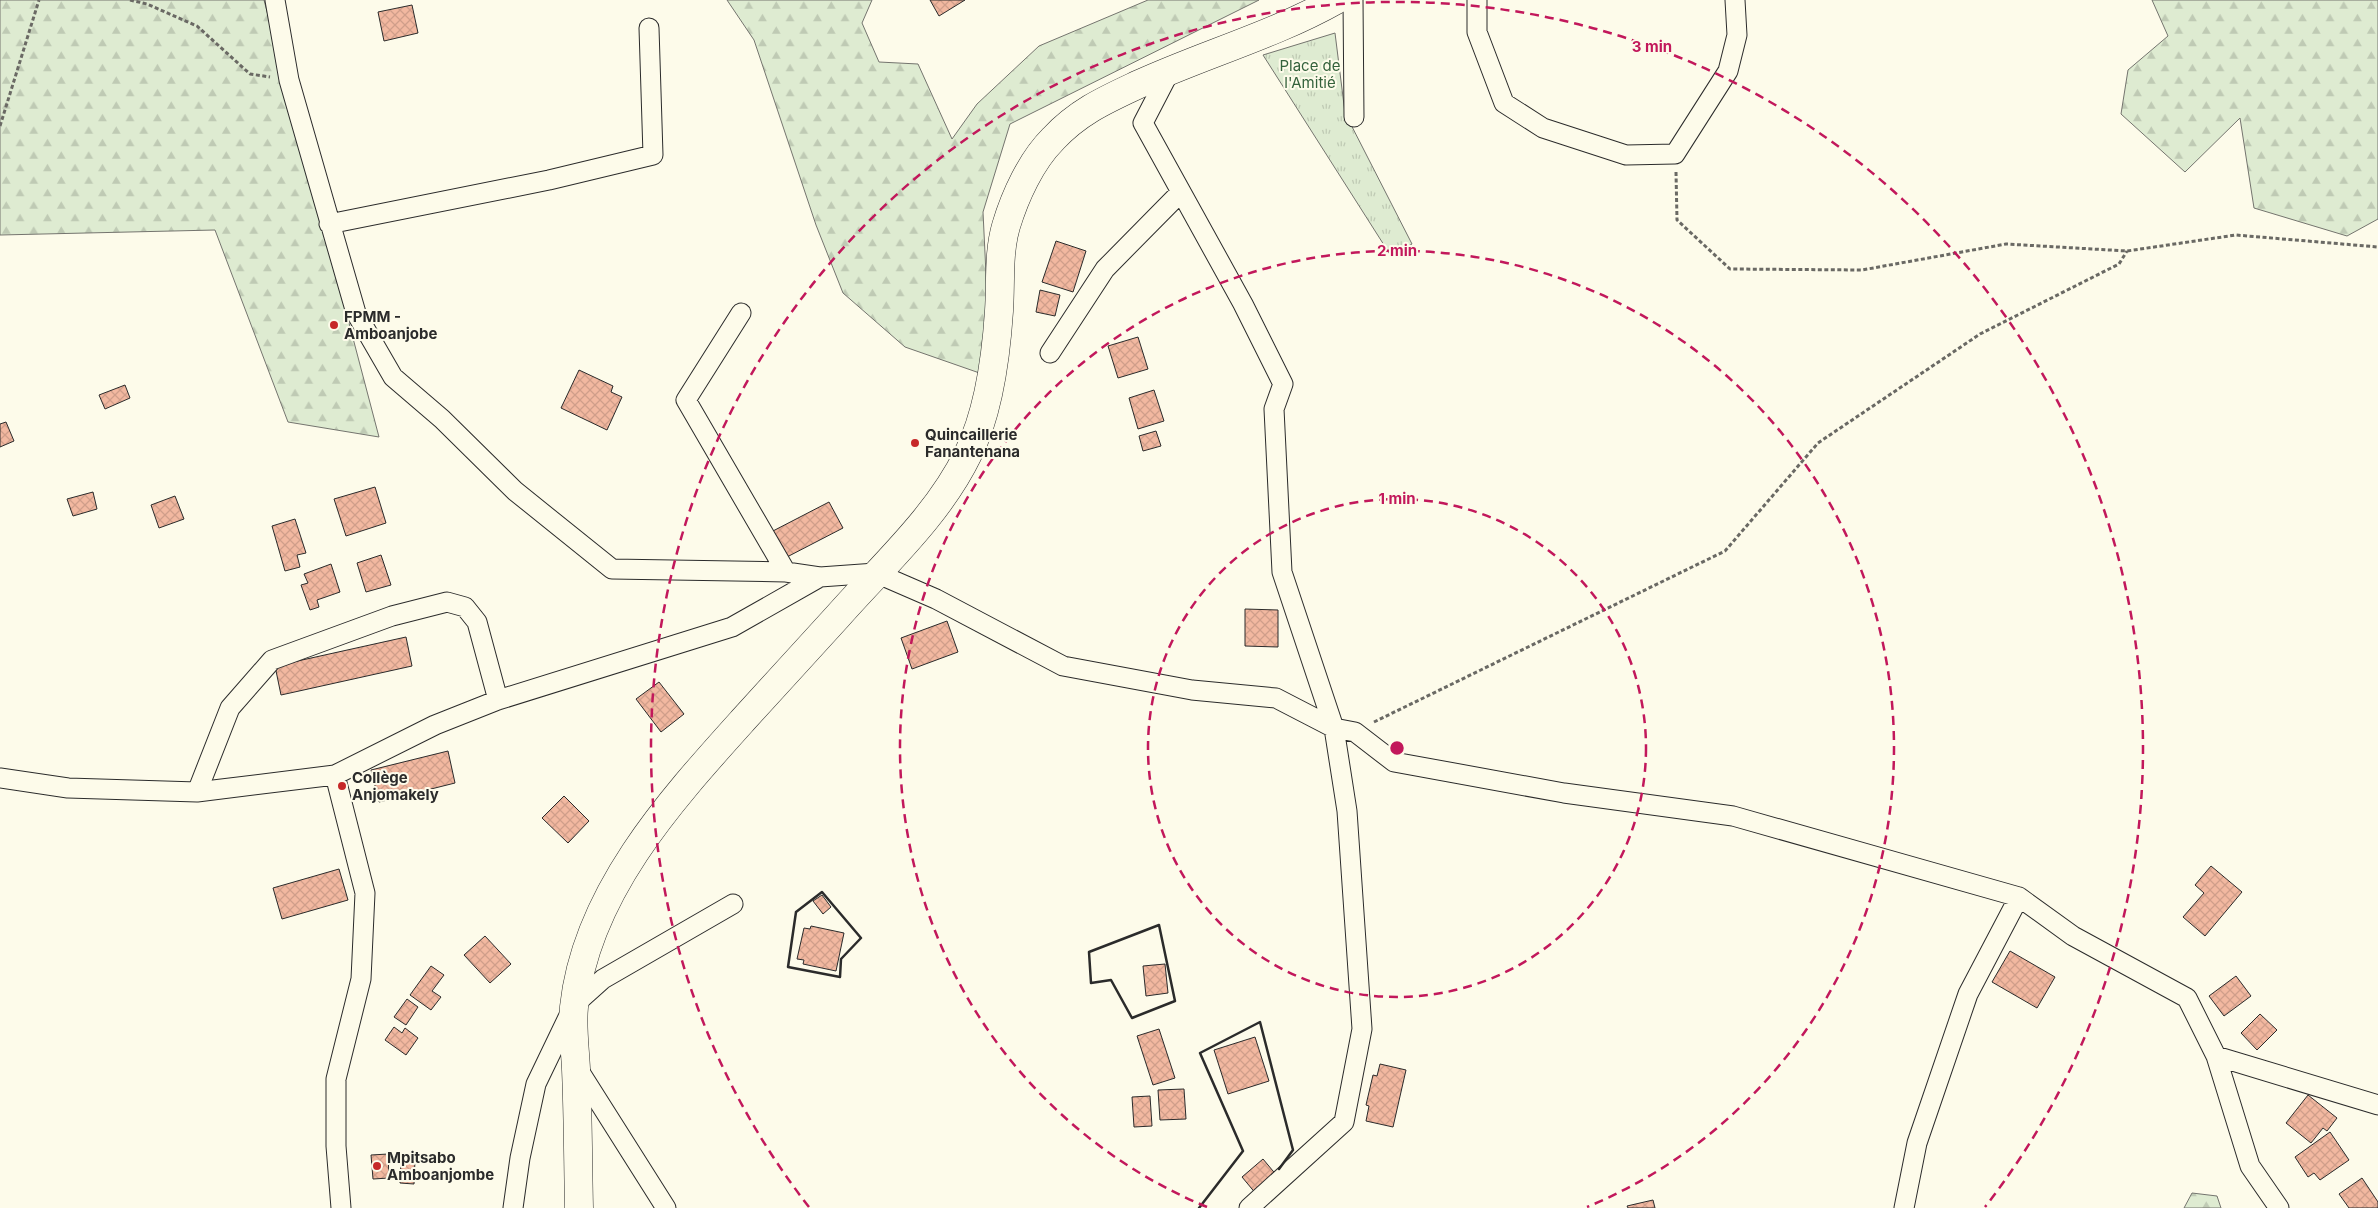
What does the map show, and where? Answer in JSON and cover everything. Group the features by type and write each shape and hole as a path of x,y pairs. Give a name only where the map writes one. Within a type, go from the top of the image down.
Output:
{"main road":[{"path":"579,1208 576,1066 573,1039 574,1005 586,952 600,916 631,859 678,795 928,517 968,454 982,416 991,376 999,313 1001,254 1005,227 1031,168 1052,140 1086,110 1171,70 1314,13 1336,0"}],"street":[{"path":"275,0 289,80 356,313 393,377 442,420 515,491 612,569 786,572 820,577 876,573 936,599 1063,666 1192,690 1276,698 1334,728 1356,732 1394,762 1564,793 1733,816 2019,897 2073,936 2187,998 2216,1056 2250,1166 2279,1208"},
{"path":"1353,0 1354,117"},
{"path":"1477,0 1477,32 1504,103 1543,128 1626,155 1675,154 1728,71 1737,35 1735,0"},
{"path":"329,224 549,180 653,156 649,28"},
{"path":"1171,70 1143,124 1243,304 1283,384 1274,409 1282,572 1334,728 1347,811 1362,1029 1344,1122 1248,1208"},
{"path":"1050,353 1105,270 1180,193"},
{"path":"741,312 686,400 786,572"},
{"path":"0,778 68,788 198,792 336,776 434,724 498,700 732,627 820,577"},
{"path":"198,792 230,708 272,660 392,616 448,602 465,607 477,622 498,700"},
{"path":"336,776 365,893 361,979 336,1079 336,1146 341,1208"},
{"path":"1904,1208 1918,1143 1968,994 2019,897"},
{"path":"513,1208 520,1158 536,1084 574,1005 603,979 733,904"},
{"path":"2216,1056 2378,1105"},
{"path":"576,1066 666,1208"}],"path":[{"path":"0,126 39,0"},
{"path":"130,0 147,4 197,26 250,74 289,80"},
{"path":"1675,154 1678,220 1730,269 1862,270 2006,244 2127,251 2236,235 2378,247"},
{"path":"1356,732 1725,551 1818,443 1980,334 2119,264 2127,251"}],"green space":[{"path":"0,0 264,0 379,437 288,422 215,230 0,235"},
{"path":"727,0 872,0 862,23 879,62 918,64 952,139 977,104 1039,46 1148,0 1259,0 1010,124 983,212 991,377 905,347 843,293 816,225 754,40"},
{"path":"2152,0 2378,0 2378,219 2347,236 2254,208 2240,118 2185,172 2121,114 2128,70 2168,36"},
{"name":"Place de l'Amitié","path":"1335,33 1345,113 1412,244 1391,256 1263,55"},
{"path":"2192,1193 2217,1196 2221,1208 2184,1208"}],"building":[{"path":"930,0 965,0 939,16"},
{"path":"412,5 418,33 384,41 378,12"},
{"path":"1056,241 1086,251 1073,292 1042,282"},
{"path":"1040,290 1060,295 1055,316 1036,312"},
{"path":"1138,337 1148,369 1118,378 1108,346"},
{"path":"579,370 613,386 611,392 622,397 607,430 561,408"},
{"path":"125,385 130,398 105,409 99,395"},
{"path":"1154,390 1164,421 1138,429 1129,398"},
{"path":"6,422 14,441 0,447 0,424"},
{"path":"1156,431 1161,446 1143,451 1139,436"},
{"path":"375,487 386,523 346,536 334,499"},
{"path":"93,492 97,509 73,516 67,499"},
{"path":"175,496 184,519 159,528 151,505"},
{"path":"829,502 843,528 785,558 771,532"},
{"path":"295,519 306,553 297,555 300,567 285,571 272,526"},
{"path":"381,555 391,585 366,592 357,563"},
{"path":"331,564 340,592 317,600 319,607 310,610 301,585 308,583 304,574"},
{"path":"1245,609 1278,610 1278,647 1245,646"},
{"path":"947,621 958,652 912,669 901,638"},
{"path":"406,637 412,666 281,695 275,666"},
{"path":"659,682 684,714 661,732 636,699"},
{"path":"448,751 455,783 379,802 371,770"},
{"path":"564,796 589,821 568,843 542,818"},
{"path":"2211,866 2242,892 2205,936 2183,917 2204,893 2195,885"},
{"path":"339,869 348,900 282,919 273,888"},
{"path":"822,895 831,907 823,914 813,901"},
{"path":"811,926 844,933 836,971 803,964 804,960 797,959 804,928 810,929"},
{"path":"485,936 511,964 490,983 464,955"},
{"path":"2010,951 2055,977 2037,1008 1992,982"},
{"path":"1165,964 1168,993 1146,996 1143,966"},
{"path":"431,966 444,975 432,991 441,997 431,1010 410,995"},
{"path":"2236,976 2251,996 2224,1016 2209,996"},
{"path":"407,999 418,1007 406,1025 394,1017"},
{"path":"2260,1014 2277,1030 2257,1050 2241,1033"},
{"path":"394,1027 402,1033 405,1028 418,1038 406,1055 385,1040"},
{"path":"1159,1029 1175,1078 1153,1085 1137,1036"},
{"path":"1255,1037 1269,1081 1228,1094 1214,1050"},
{"path":"1380,1064 1406,1070 1393,1127 1366,1121 1369,1106 1366,1105 1373,1075 1377,1076"},
{"path":"1184,1089 1186,1119 1160,1120 1158,1090"},
{"path":"2308,1095 2337,1118 2327,1131 2323,1128 2311,1143 2286,1123"},
{"path":"1150,1096 1152,1126 1134,1127 1132,1097"},
{"path":"2330,1132 2349,1160 2320,1180 2314,1173 2308,1177 2295,1157"},
{"path":"388,1154 389,1178 373,1179 371,1155"},
{"path":"1263,1159 1278,1177 1257,1195 1242,1177"},
{"path":"401,1160 415,1160 414,1184 400,1183"},
{"path":"2362,1178 2378,1202 2378,1208 2349,1208 2339,1194"},
{"path":"1653,1200 1655,1208 1628,1208 1627,1206"}],"wall":[{"path":"822,892 861,938 841,959 840,977 788,967 796,912 822,892"},
{"path":"1159,925 1175,1001 1132,1018 1111,980 1091,983 1089,952 1159,925"},
{"path":"1199,1208 1243,1151 1200,1053 1260,1022 1293,1150 1279,1169"}],"place":[{"name":"FPMM - Amboanjobe","path":"334,325"},
{"name":"Quincaillerie Fanantenana","path":"915,443"},
{"name":"Collège Anjomakely","path":"342,786"},
{"name":"Mpitsabo Amboanjombe","path":"377,1166"}]}
